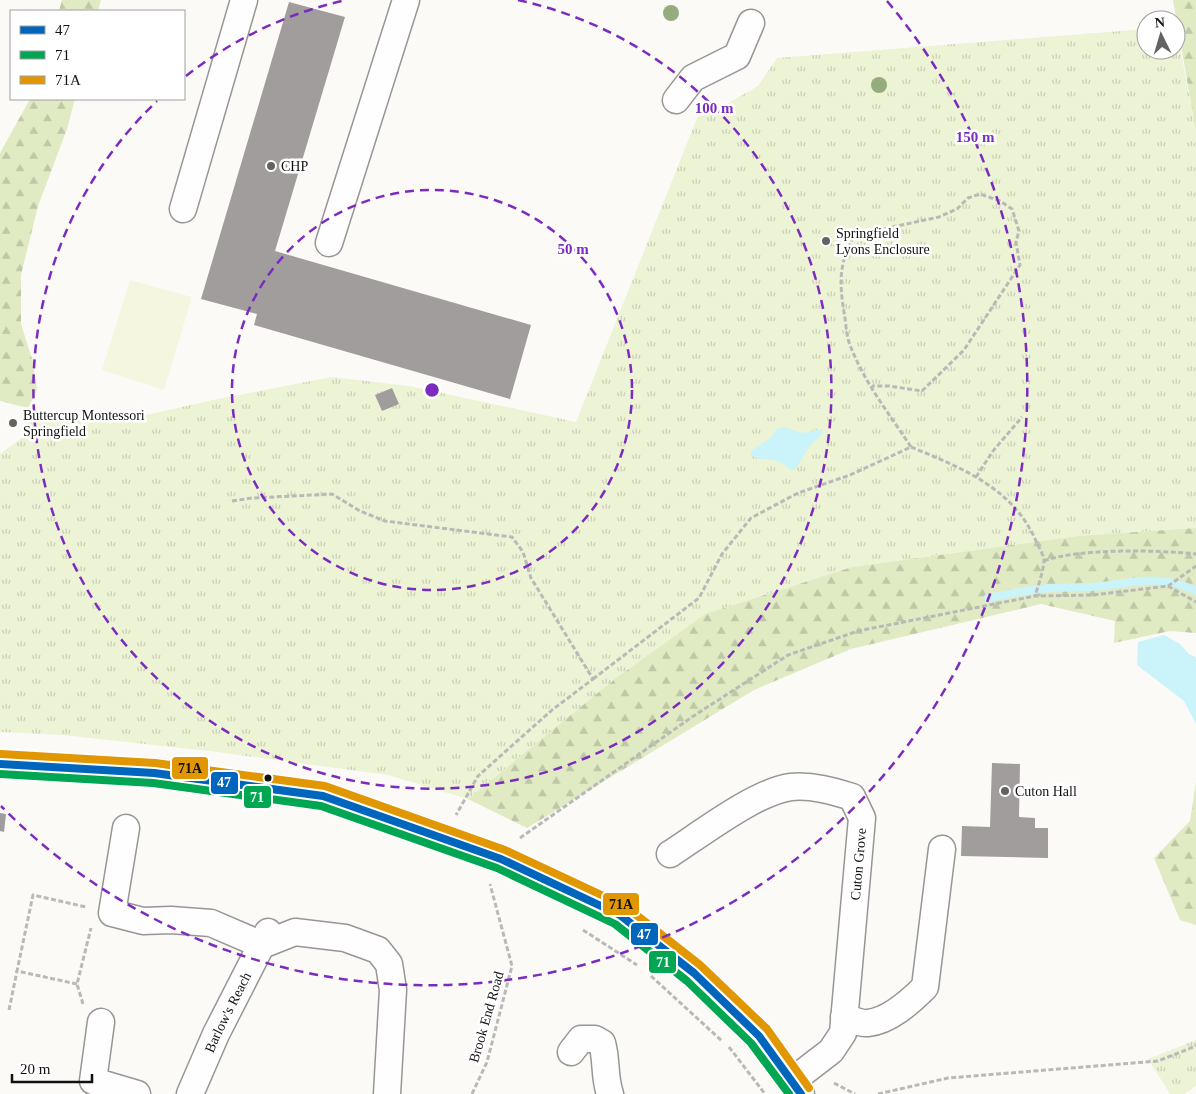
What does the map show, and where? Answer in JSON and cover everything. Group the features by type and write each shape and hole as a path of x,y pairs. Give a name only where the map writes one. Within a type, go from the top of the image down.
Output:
{"street":[{"path":"183,209 244,0"},
{"path":"329,243 406,0"},
{"path":"676,100 693,78 737,56 752,23"},
{"path":"0,764 154,773 323,796 507,851 620,915 700,979 759,1036 797,1088"},
{"name":"Cuton Grove","path":"670,854 752,801 791,787 828,789 852,797 862,818 843,1032 831,1051 797,1088"},
{"path":"126,828 112,913 143,921 171,920 211,923 265,939 295,932 345,938 378,950 389,964 393,990 387,1094"},
{"path":"844,1017 866,1023 880,1020 897,1010 925,987 942,849"},
{"name":"Barlow's Reach","path":"190,1094 216,1034 265,939"},
{"path":"101,1022 94,1081 137,1094"},
{"path":"571,1052 581,1039 595,1039 602,1043 606,1057 605,1081 610,1094"}],"path":[{"path":"872,386 889,386 922,391 964,350 1020,265 1016,242 1019,231 1012,209 1000,201 980,194 968,198 957,209 939,218 855,235 845,253 840,284 849,344 872,386 911,447 955,466 976,478 1014,505 1030,528 1043,561 1035,596"},
{"path":"976,478 993,451 1022,417"},
{"path":"452,822 478,776 552,710 699,598 722,554 751,518 798,494 850,475 911,447"},
{"path":"232,502 252,498 332,494 360,511 385,521 512,537 523,552 531,578 593,679"},
{"path":"1043,561 1059,555 1084,553 1174,552 1196,554"},
{"path":"498,888 490,884 507,851 692,717 788,655 858,631 1035,596 1092,595 1168,586 1196,566"},
{"path":"1168,586 1196,602"},
{"name":"Brook End Road","path":"472,1094 487,1062 512,966 490,884"},
{"path":"9,1010 33,895 95,909"},
{"path":"17,971 77,984 93,918"},
{"path":"581,928 644,969 728,1046 765,1094"},
{"path":"878,1094 948,1078 1158,1061 1196,1046"}],"green space":[{"path":"62,0 101,0 98,10 59,10"},
{"path":"1173,0 1196,0 1196,132 1183,60 1186,60 1186,10 1175,10"},
{"path":"1136,30 1136,60 1182,60 1196,132 1196,528 1077,536 852,567 705,614 616,678 468,799 388,775 209,751 62,735 0,732 0,454 23,437 28,408 115,422 213,400 332,377 409,386 576,422 703,103 718,109 758,86 777,58"},
{"path":"29,100 75,100 67,129 38,206 21,275 21,324 33,362 37,390 28,408 0,401 0,153"},
{"path":"130,280 192,297 164,390 102,370"},
{"path":"1196,528 1196,633 1170,631 1114,643 1115,621 1041,604 851,649 754,690 527,828 468,799 616,678 705,614 852,567 1077,536"},
{"path":"1196,781 1196,925 1180,920 1154,858 1190,821"},
{"path":"1196,1040 1196,1086 1184,1094 1170,1094 1148,1059"}],"water":[{"path":"784,427 802,433 822,429 823,433 809,447 795,470 791,470 780,462 751,456 751,451 769,439 778,428"},
{"path":"1164,635 1180,644 1189,654 1196,657 1196,724 1184,701 1137,665 1138,642"}],"building":[{"name":"CHP","path":"289,2 345,17 275,251 531,325 510,399 254,325 257,314 201,299"},
{"path":"392,388 399,404 382,411 375,395"},
{"name":"Cuton Hall","path":"992,763 1020,764 1019,817 1035,818 1035,828 1048,828 1048,858 961,856 962,826 990,827"},
{"path":"0,813 6,814 4,832 0,831"}],"waterway":[{"path":"988,598 1049,588 1096,587 1138,581 1172,582 1196,591"}],"transit line":[{"name":"71A","path":"1,754 155,763 325,786 505,850 625,906 700,965 767,1029 809,1088"},
{"name":"47","path":"0,764 154,773 323,796 501,859 620,915 694,973 759,1036 801,1094"},
{"name":"71","path":"0,774 153,783 321,806 497,868 615,924 687,981 751,1043 789,1094"}],"place":[{"name":"CHP","path":"271,166"},
{"name":"Springfield Lyons Enclosure","path":"826,241"},
{"name":"Buttercup Montessori Springfield","path":"13,423"},
{"name":"Cuton Hall","path":"1005,791"}]}
